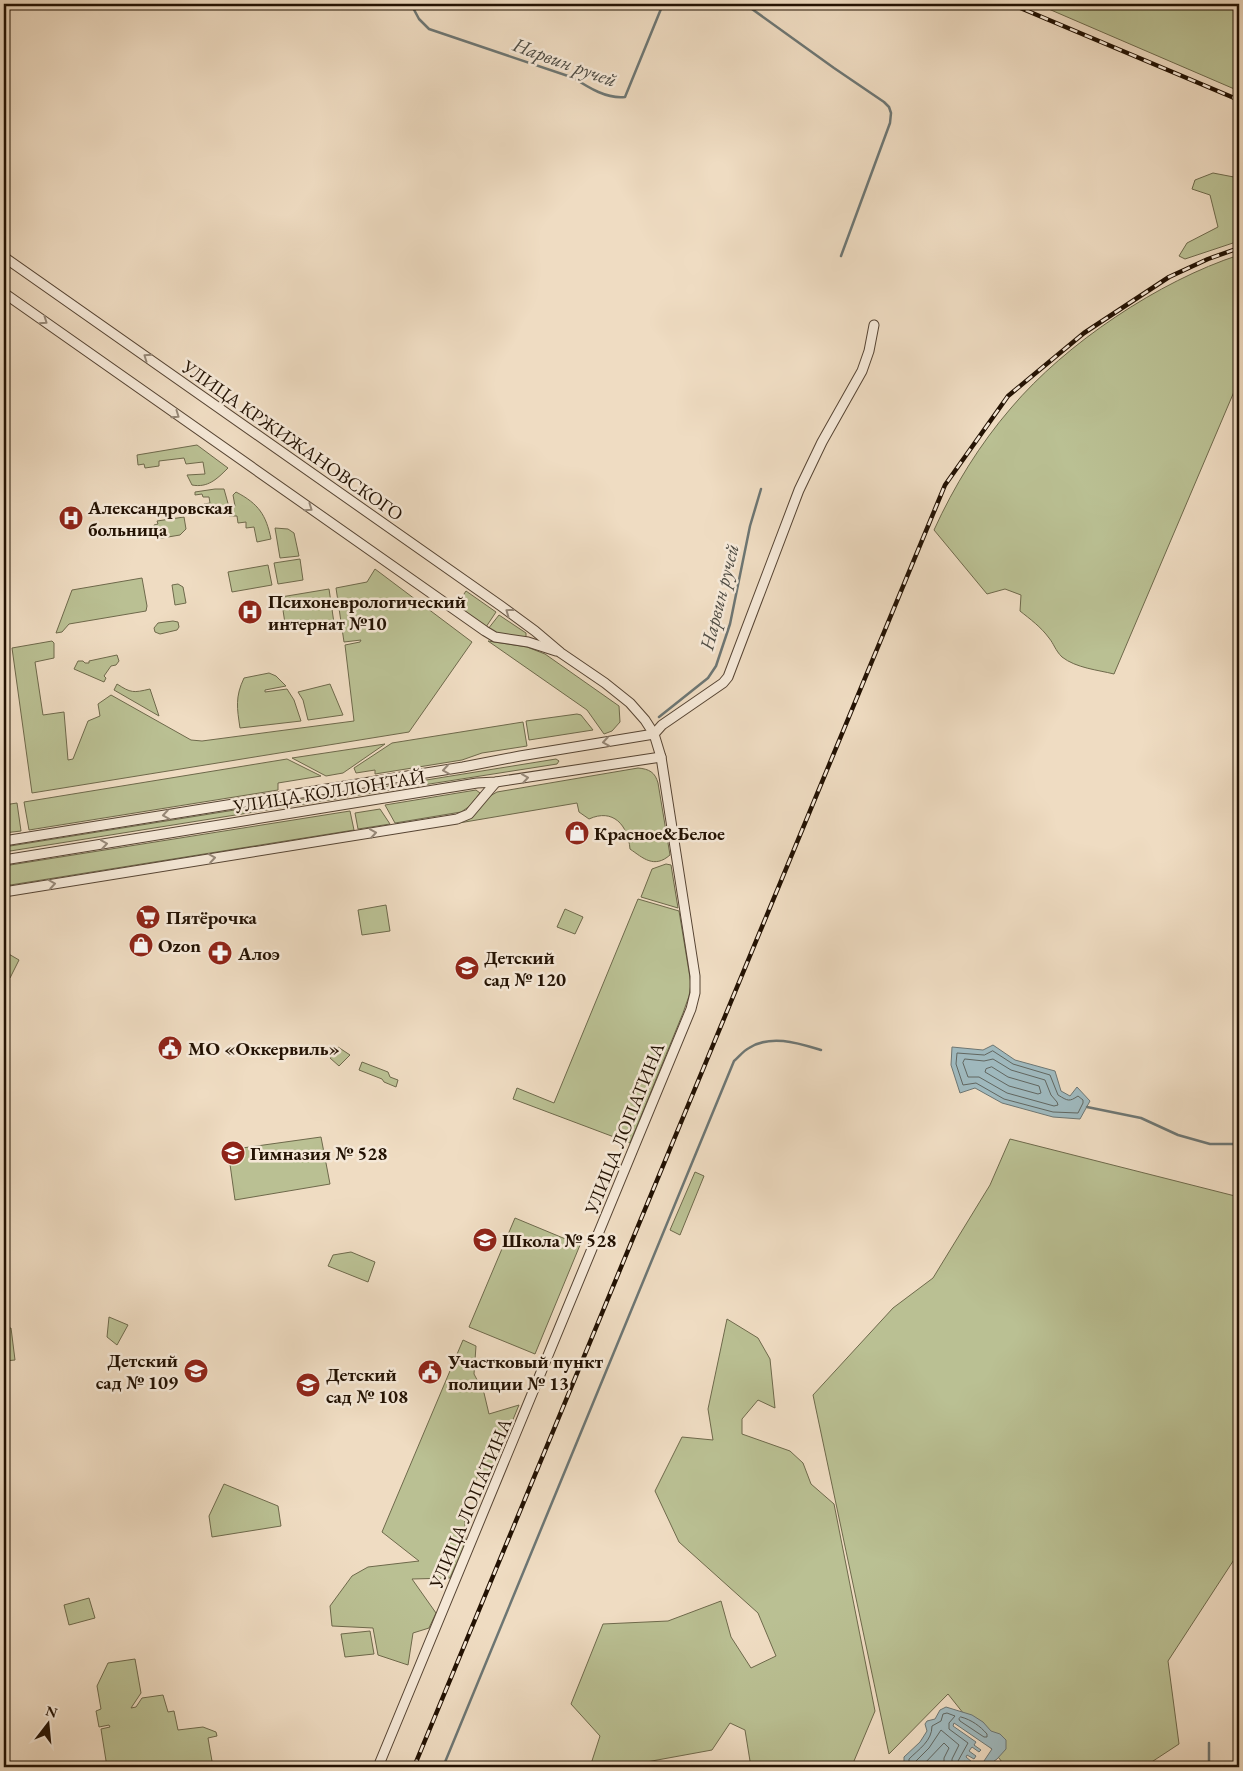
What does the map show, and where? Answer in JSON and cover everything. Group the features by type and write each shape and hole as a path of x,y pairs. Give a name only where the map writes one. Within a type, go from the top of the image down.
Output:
{"street":[{"name":"УЛИЦА КРЖИЖАНОВСКОГО","path":"4,257 535,631 561,653 605,683 630,703 654,734"},
{"name":"УЛИЦА КРЖИЖАНОВСКОГО","path":"4,293 485,631 495,637 528,642 561,653"},
{"path":"654,734 662,725 723,683 728,677 799,490 822,442 862,371 869,351 874,326"},
{"path":"528,642 535,631"},
{"name":"УЛИЦА ЛОПАТИНА","path":"378,1767 687,1018 695,993 695,976 661,757 654,734"},
{"name":"УЛИЦА КОЛЛОНТАЙ","path":"4,841 463,767 654,734"},
{"name":"УЛИЦА КОЛЛОНТАЙ","path":"4,860 468,785 661,757"},
{"path":"4,892 457,819 469,814 496,782"}],"green space":[{"path":"1037,4 1239,4 1239,91"},
{"path":"1213,173 1239,178 1239,241 1185,259 1179,256 1187,243 1218,227 1210,195 1192,189 1195,180"},
{"path":"1239,255 1239,380 1114,674 1074,664 1062,657 1042,630 1020,611 1021,595 1005,589 987,594 934,530 950,497 989,436 1033,384 1059,360 1086,338 1146,298 1208,266"},
{"path":"197,445 228,468 208,484 192,485 187,475 205,474 203,462 186,464 184,458 159,461 159,466 145,468 144,464 138,465 137,455"},
{"path":"224,489 229,507 235,506 233,495 236,492 256,506 267,523 271,539 257,542 254,527 246,528 246,522 238,523 237,516 229,516 228,510 206,512 204,504 210,503 209,497 203,497 202,494 195,495 195,492"},
{"path":"184,517 186,529 180,535 156,539 154,525 158,524 157,521"},
{"path":"275,528 288,529 294,533 299,556 280,558"},
{"path":"300,559 303,580 278,584 274,563"},
{"path":"268,565 272,585 232,592 228,572"},
{"path":"375,569 472,642 409,732 32,793 12,648 52,641 54,643 54,658 35,662 43,715 64,712 68,760 73,759 88,721 100,716 98,704 111,695 191,740 202,741 354,721 345,645 360,642 361,640 344,642 336,588 367,582"},
{"path":"142,578 147,606 146,611 69,624 62,632 56,633 72,590"},
{"path":"178,584 183,587 186,603 175,605 172,585"},
{"path":"329,589 334,623 286,630 281,597"},
{"path":"466,591 496,612 486,627 456,606"},
{"path":"499,615 526,633 526,637 494,633 488,629"},
{"path":"178,622 179,627 177,630 160,634 155,632 154,628 158,623"},
{"path":"488,641 527,647 545,654 619,706 620,722 612,731 604,734 587,710"},
{"path":"117,655 119,661 116,665 111,666 104,676 106,678 104,682 74,669 78,661 89,663 89,661"},
{"path":"269,673 276,676 286,686 265,690 265,692 287,689 294,700 301,721 240,728 238,703 239,691 244,678"},
{"path":"117,684 132,691 150,689 159,716 114,690"},
{"path":"330,684 343,715 308,720 303,700 298,692"},
{"path":"581,715 593,730 529,740 526,721"},
{"path":"523,722 527,746 482,753 462,760 375,774 375,770 356,773 354,768 392,743"},
{"path":"385,744 343,773 326,776 292,758"},
{"path":"287,759 321,776 278,783 278,790 29,830 24,802"},
{"path":"556,759 559,761 557,764 353,796 352,792"},
{"path":"638,768 651,772 658,783 670,855 659,861 649,861 630,849 626,833 618,821 612,817 605,816 589,819 579,812 577,803 459,823 472,816 490,796 497,792"},
{"path":"476,790 480,793 470,806 461,812 395,823 385,805"},
{"path":"347,792 348,797 4,852 4,847"},
{"path":"17,803 21,831 4,833 4,805"},
{"path":"380,809 390,824 358,829 355,813"},
{"path":"350,811 354,830 4,886 4,866"},
{"path":"666,864 671,865 678,908 641,897 652,869"},
{"path":"638,899 679,911 691,984 683,1013 630,1143 513,1099 517,1088 554,1103"},
{"path":"386,905 390,931 362,935 358,910"},
{"path":"565,909 583,917 575,934 557,927"},
{"path":"4,953 19,960 10,978 4,979"},
{"path":"338,1047 350,1055 339,1066 330,1058"},
{"path":"362,1062 388,1072 390,1077 398,1080 396,1087 359,1070"},
{"path":"321,1137 330,1184 235,1200 228,1150"},
{"path":"1010,1139 1239,1197 1239,1552 1168,1661 1179,1744 1144,1767 1006,1767 948,1694 889,1754 813,1395 893,1308 933,1278 990,1185"},
{"path":"695,1172 704,1176 680,1235 670,1230"},
{"path":"515,1218 580,1245 535,1354 469,1327"},
{"path":"351,1252 375,1262 368,1282 328,1266 333,1255"},
{"path":"109,1317 128,1325 117,1345 107,1337"},
{"path":"727,1319 758,1338 770,1359 775,1408 758,1400 742,1419 742,1434 790,1451 803,1463 811,1484 834,1504 875,1711 854,1761 855,1767 744,1767 750,1761 745,1730 730,1723 712,1750 619,1767 590,1767 600,1736 571,1704 603,1624 668,1621 721,1601 731,1637 751,1668 776,1656 758,1613 679,1542 655,1491 682,1437 713,1440 708,1409"},
{"path":"11,1328 15,1360 4,1361 4,1329"},
{"path":"463,1340 476,1346 474,1374 484,1393 489,1414 519,1405 490,1475 479,1473 464,1510 466,1542 450,1578 412,1579 436,1613 429,1628 413,1633 408,1665 378,1655 373,1628 332,1626 330,1606 352,1576 368,1567 419,1561 382,1532"},
{"path":"224,1484 278,1506 281,1526 212,1537 209,1516"},
{"path":"89,1598 95,1618 69,1625 64,1605"},
{"path":"370,1631 374,1654 345,1657 341,1634"},
{"path":"135,1659 141,1693 131,1708 136,1707 142,1698 163,1695 168,1712 174,1711 178,1730 203,1727 216,1732 217,1736 208,1738 213,1767 107,1767 101,1729 110,1727 109,1725 99,1727 96,1711 101,1709 97,1686 108,1663"}],"water":[{"path":"993,1045 1015,1060 1055,1071 1061,1091 1070,1096 1077,1087 1090,1101 1080,1119 1053,1117 1002,1103 975,1088 960,1093 951,1065 952,1047 983,1050"},
{"path":"946,1707 972,1715 983,1722 991,1731 1000,1734 1006,1740 1006,1749 990,1764 992,1767 980,1767 992,1749 954,1723 953,1726 976,1742 974,1745 981,1750 979,1752 972,1747 969,1751 976,1756 974,1759 967,1755 966,1757 972,1762 970,1765 964,1761 962,1764 967,1767 904,1767 904,1757 920,1742 927,1731 925,1724 927,1721 935,1719 940,1710"}],"waterway":[{"name":"Нарвин ручей","path":"411,4 419,19 429,29 574,78 598,92 618,97 625,97 663,4"},
{"name":"Нарвин ручей","path":"745,4 889,107 891,113 890,123 841,256"},
{"name":"Нарвин ручей","path":"659,717 708,678 716,666 730,624 750,526 761,489"},
{"path":"443,1767 734,1061 747,1049 766,1041 785,1041 821,1050"},
{"name":"Нарвин ручей","path":"1087,1107 1141,1118 1178,1135 1210,1144 1239,1144"},
{"path":"1209,1743 1209,1767"}],"railway":[{"path":"1011,4 1239,100"},
{"path":"414,1767 945,485 1008,396 1084,333 1169,277 1208,259 1239,248"}],"place":[{"name":"Александровская больница","path":"71,518"},
{"name":"Психоневрологический интернат №10","path":"250,612"},
{"name":"Красное&Белое","path":"577,833"},
{"name":"Пятёрочка","path":"148,917"},
{"name":"Ozon","path":"141,945"},
{"name":"Алоэ","path":"220,953"},
{"name":"Детский сад № 120","path":"467,968"},
{"name":"МО «Оккервиль»","path":"170,1048"},
{"name":"Гимназия № 528","path":"233,1153"},
{"name":"Школа № 528","path":"485,1240"},
{"name":"Детский сад № 109","path":"196,1371"},
{"name":"Участковый пункт полиции № 13","path":"430,1372"},
{"name":"Детский сад № 108","path":"308,1385"}]}
